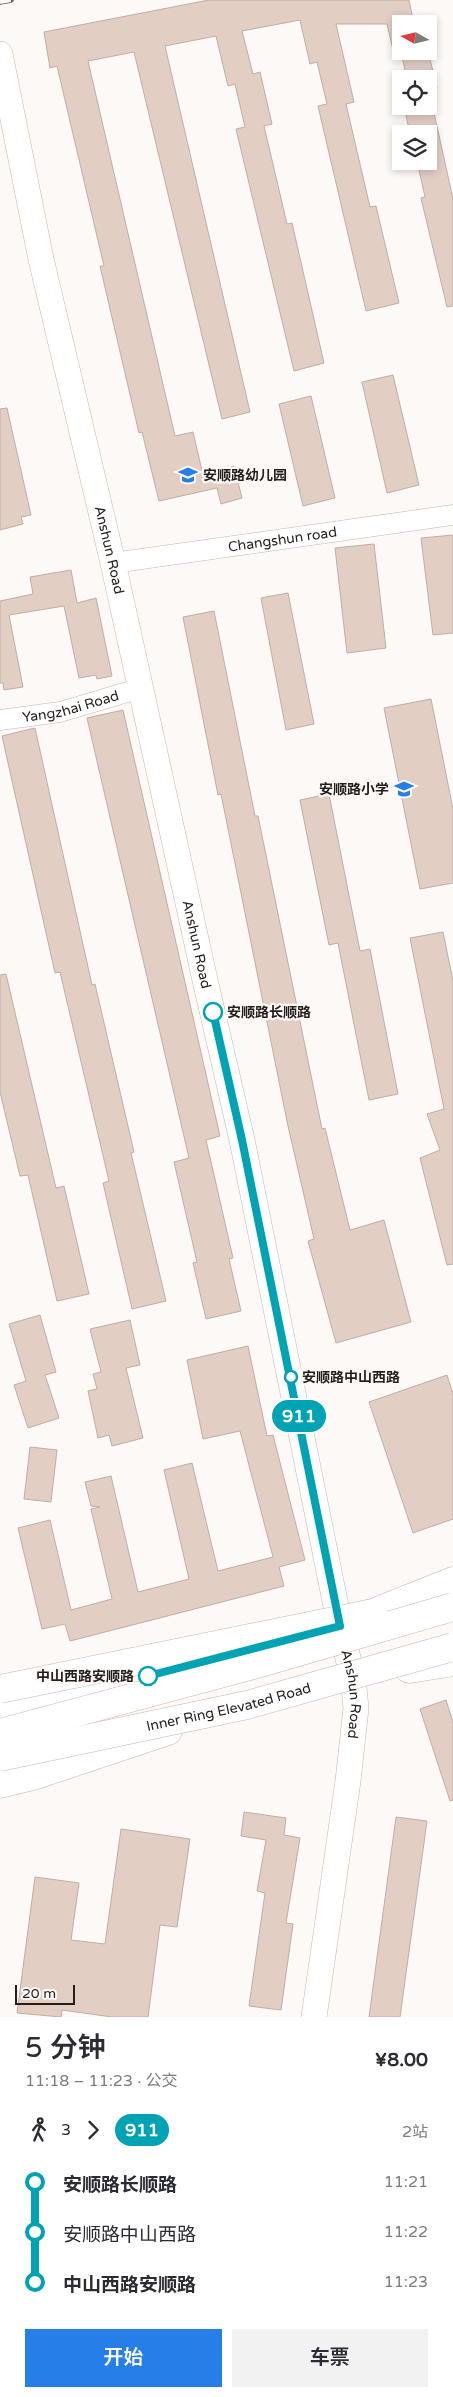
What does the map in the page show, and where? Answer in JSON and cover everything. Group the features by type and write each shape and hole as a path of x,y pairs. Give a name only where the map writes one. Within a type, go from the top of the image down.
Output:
{"main road":[{"path":"0,1709 144,1677 340,1626 453,1581"},
{"path":"0,1689 227,1644 453,1596"},
{"path":"0,1732 264,1662 453,1607"},
{"name":"Inner Ring Elevated Road","path":"0,1759 247,1705 453,1648"},
{"path":"0,1759 29,1756 353,1678 453,1662"},
{"path":"0,1784 33,1776 247,1705"}],"street":[{"name":"Anshun Road","path":"0,54 41,259 113,563 244,1149 340,1626 353,1678 356,1708 348,1781 314,2017"},
{"name":"Changshun road","path":"113,563 453,515"},
{"name":"Yangzhai Road","path":"0,720 60,712 141,688"}],"building":[{"path":"209,0 409,0 412,15 392,15 392,46 387,24 336,24 354,102 346,104 370,207 376,206 399,303 366,311 318,106 327,104 317,62 310,64 300,20 242,31 253,74 260,72 272,124 264,126 287,224 292,223 324,363 294,371 236,129 245,127 235,84 228,86 216,36 165,46 250,412 222,419 134,52 88,61 175,436 193,432 203,475 234,466 242,498 221,504 217,488 159,501 142,432 139,433 100,266 104,266 57,66 50,68 44,32"},
{"path":"403,60 430,60 433,70 405,70"},
{"path":"406,115 435,115 437,125 408,125"},
{"path":"437,126 453,199 453,306 447,307 421,198 425,197 419,170 437,170"},
{"path":"393,375 419,485 387,493 362,382"},
{"path":"311,396 335,498 303,506 279,404"},
{"path":"7,408 31,515 21,517 23,524 0,530 0,409"},
{"path":"453,535 453,633 433,635 421,538"},
{"path":"374,544 386,648 347,653 335,548"},
{"path":"71,570 77,603 96,598 112,676 97,679 96,675 79,678 64,606 9,615 23,687 4,690 3,683 0,683 0,601 33,594 30,577"},
{"path":"288,593 314,724 286,730 261,598"},
{"path":"214,611 255,816 258,816 322,1129 325,1128 350,1230 384,1220 411,1322 336,1343 308,1241 314,1239 288,1126 221,794 218,795 183,617"},
{"path":"431,699 453,809 453,883 420,889 384,708"},
{"path":"123,710 220,1136 206,1140 233,1258 229,1259 241,1311 206,1319 193,1263 197,1262 174,1162 189,1158 87,718"},
{"path":"35,728 92,985 95,984 134,1152 131,1153 166,1301 132,1309 103,1183 109,1181 60,972 55,973 2,736"},
{"path":"329,794 360,951 370,949 398,1094 369,1100 338,943 329,945 300,800"},
{"path":"443,932 453,981 453,1264 447,1265 420,1158 440,1150 427,1114 444,1109 410,938"},
{"path":"6,974 56,1188 64,1186 89,1294 57,1301 28,1175 20,1176 0,1092 0,975"},
{"path":"40,1315 56,1372 45,1375 59,1418 28,1428 14,1385 26,1381 9,1324"},
{"path":"130,1320 140,1365 126,1368 143,1438 112,1446 109,1435 98,1438 88,1391 97,1389 93,1374 101,1372 90,1329"},
{"path":"248,1346 267,1436 273,1435 305,1560 279,1567 284,1586 70,1641 65,1624 42,1629 18,1528 50,1520 71,1610 112,1599 91,1509 100,1507 91,1506 85,1482 111,1476 138,1592 189,1579 164,1470 192,1463 218,1571 273,1557 240,1431 203,1439 187,1360"},
{"path":"447,1375 453,1394 453,1519 413,1533 369,1402"},
{"path":"30,1447 57,1450 51,1502 24,1499"},
{"path":"446,1700 453,1722 453,1800 450,1801 420,1709"},
{"path":"244,1812 286,1818 284,1835 300,1838 286,1923 293,1924 281,2010 249,2006 265,1893 257,1891 266,1840 241,1836"},
{"path":"396,1817 427,1821 400,2017 369,2017"},
{"path":"121,1829 190,1839 177,1927 160,1925 148,2017 112,2017 62,2010 61,2017 17,2013 35,1877 79,1883 71,1940 105,1944"}],"railway":[{"path":"0,2 11,0"}],"bus line":[{"name":"911","path":"148,1676 340,1626 291,1375 213,1012"}],"place":[{"name":"安顺路幼儿园","path":"188,475"},
{"name":"安顺路小学","path":"404,789"},
{"name":"安顺路长顺路","path":"213,1012"},
{"name":"安顺路中山西路","path":"291,1377"},
{"name":"中山西路安顺路","path":"148,1676"}]}
